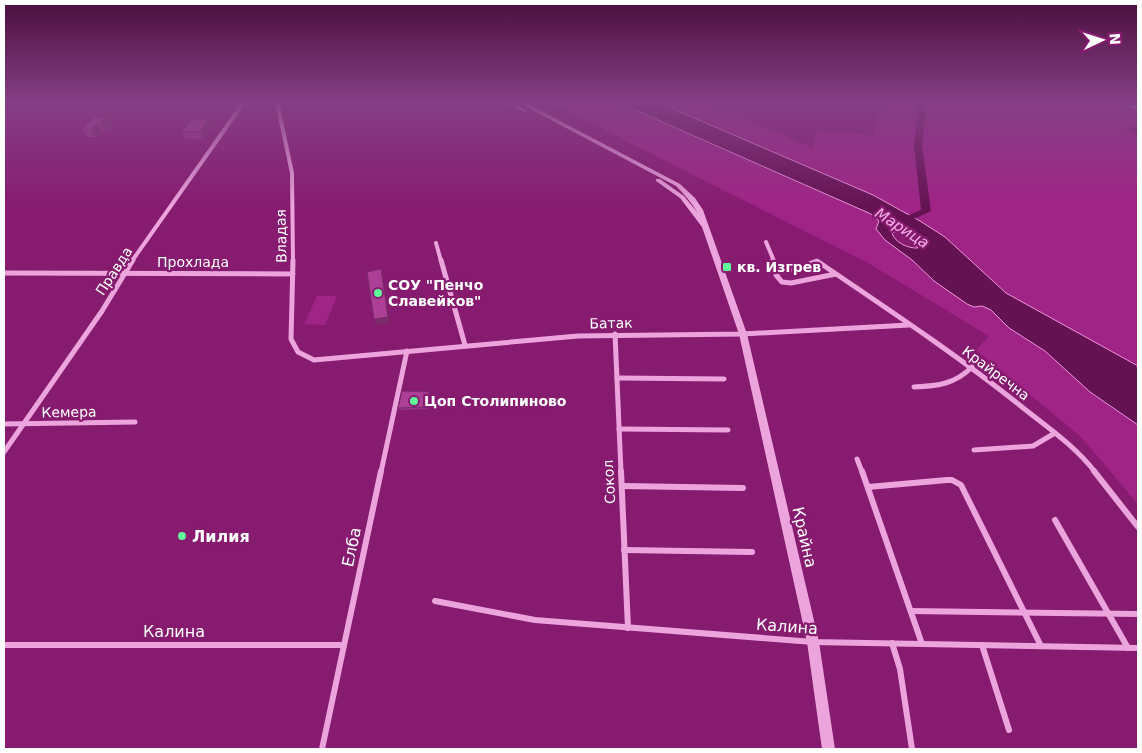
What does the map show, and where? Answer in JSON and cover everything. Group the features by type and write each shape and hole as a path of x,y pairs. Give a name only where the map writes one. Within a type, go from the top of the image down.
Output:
{"street":[{"name":"Правда","path":"4,452 102,311 124,273 219,137"},
{"name":"Владая","path":"284,137 292,173 293,274 291,339 298,352 314,360"},
{"path":"575,137 666,185 682,197 706,229"},
{"path":"588,137 678,184 690,195 703,214 706,229 743,334"},
{"path":"766,242 778,272 776,275 782,282 791,283 836,274"},
{"path":"436,243 465,346"},
{"name":"Крайречна","path":"778,272 798,268 817,261 972,367 1085,459 1138,528"},
{"name":"Прохлада","path":"4,273 293,274"},
{"name":"Батак","path":"314,360 615,334 743,334 909,325"},
{"name":"Сокол","path":"615,334 628,628"},
{"name":"Крайна","path":"743,334 813,642 829,749"},
{"name":"Елба","path":"322,749 407,351"},
{"path":"914,387 944,385 962,378 972,367"},
{"path":"617,378 724,379"},
{"name":"Кемера","path":"4,424 135,422"},
{"path":"619,429 728,430"},
{"path":"974,450 1033,446 1055,433"},
{"path":"857,459 922,644"},
{"path":"868,487 947,480 952,480 961,485 1041,646"},
{"path":"622,486 743,488"},
{"path":"1055,520 1128,648"},
{"path":"624,550 752,552"},
{"name":"Калина","path":"435,601 536,620 813,642 1138,648"},
{"path":"911,611 1138,614"},
{"path":"892,643 900,669 912,749"},
{"name":"Калина","path":"4,645 344,645"},
{"path":"982,645 1009,730"}],"shaded area":[{"path":"619,137 697,137 875,216 879,221 876,229 885,240 912,260 934,281 967,304 974,307 982,306 991,310 1009,328 1045,351 1110,407 1138,425 1138,504 1081,437 976,350 989,336 868,263"},
{"path":"739,137 788,137 813,148 815,137 1138,137 1138,366 1006,293 945,237 873,195"},
{"path":"317,296 337,296 325,325 304,324"}],"water":[{"name":"Марица","path":"697,137 739,137 873,195 945,237 1006,293 1138,366 1138,425 1090,392 1045,351 1009,328 991,310 982,306 974,307 967,304 934,281 912,260 885,240 876,229 879,221 871,214","holes":["897,231 907,236 918,248 902,244 892,233"]}],"building":[{"name":"СОУ \"Пенчо Славейков\"","path":"381,269 388,317 374,319 367,272"},
{"name":"Цоп Столипиново","path":"402,391 429,392 427,407 398,408"}],"waterway":[{"name":"Марица","path":"899,223 926,211 918,146 919,137"}],"place":[{"name":"кв. Изгрев","path":"727,267"},
{"name":"СОУ \"Пенчо Славейков\"","path":"378,293"},
{"name":"Цоп Столипиново","path":"414,401"},
{"name":"Лилия","path":"182,536"}]}
